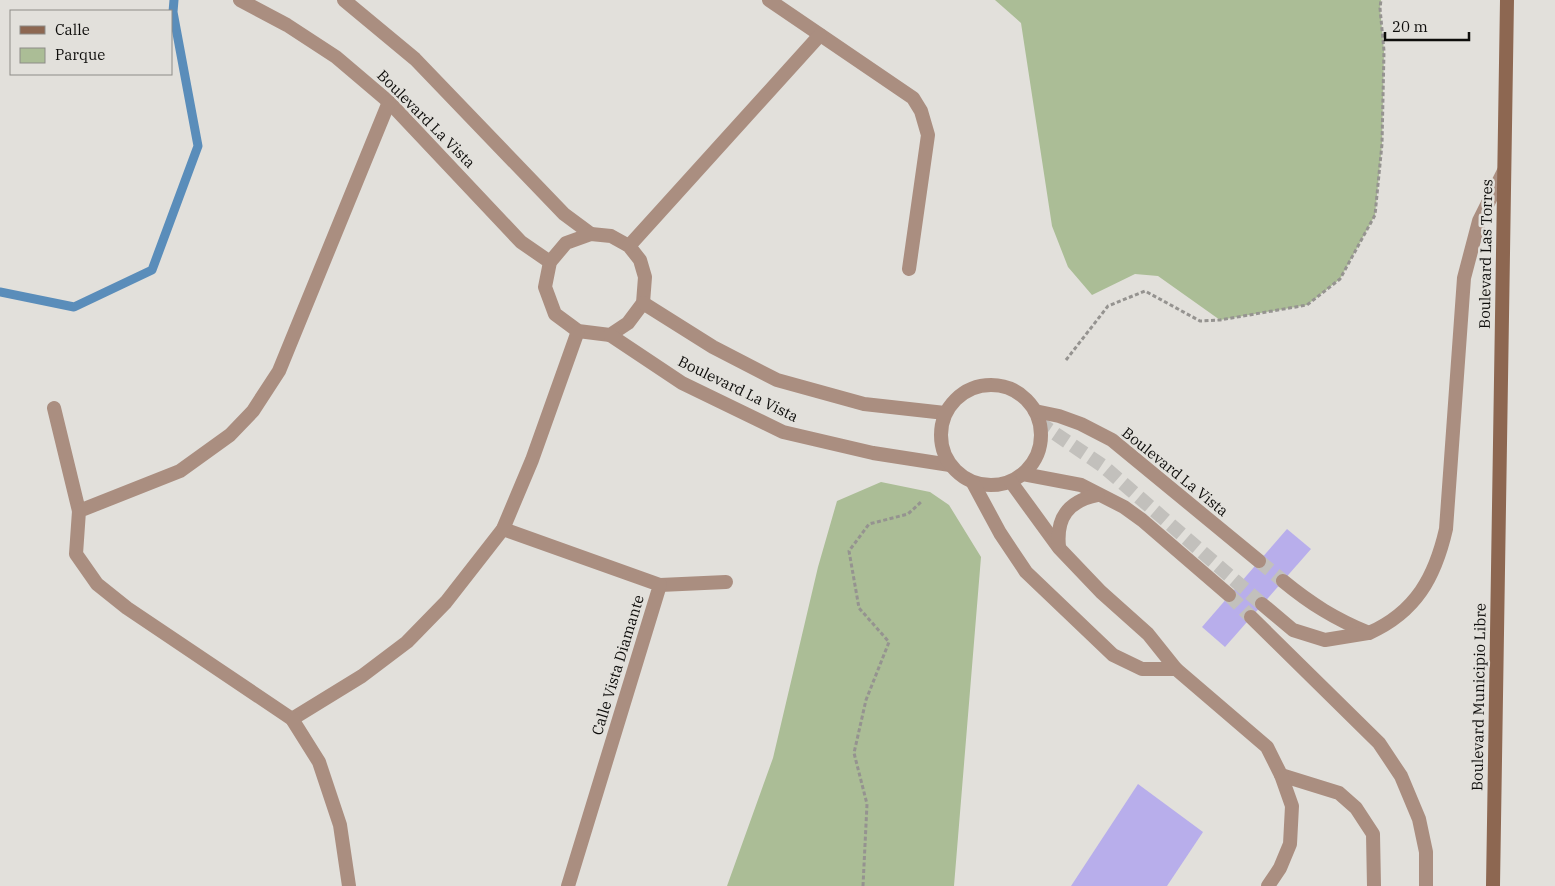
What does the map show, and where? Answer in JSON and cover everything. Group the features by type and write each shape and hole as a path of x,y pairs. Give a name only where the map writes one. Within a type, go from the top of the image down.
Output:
{"main road":[{"name":"Boulevard Las Torres","path":"1499,510 1507,0"},
{"name":"Boulevard Municipio Libre","path":"1493,886 1499,510"}],"street":[{"name":"Boulevard La Vista","path":"240,0 287,25 336,57 389,102 521,242 550,262"},
{"path":"344,0 415,59 564,214 591,234"},
{"path":"769,0 913,98 922,111 928,135 909,269"},
{"path":"629,246 820,35"},
{"path":"79,511 180,471 230,435 253,411 279,371 389,102"},
{"path":"1262,604 1293,630 1326,640 1369,633 1388,624 1420,594 1440,552 1446,529 1464,278 1479,221 1504,171"},
{"path":"591,234 611,236 629,246 640,260 646,277 643,303 628,323 610,334 578,331 555,314 545,287 550,262 566,243 591,234"},
{"name":"Boulevard La Vista","path":"643,303 712,348 777,380 864,404 945,413"},
{"path":"292,719 362,676 408,642 446,602 503,529 532,460 578,331"},
{"name":"Boulevard La Vista","path":"610,334 682,383 783,432 874,453 950,465"},
{"path":"973,483 992,486 1011,482 1023,474 1037,456 1041,433 1035,411 1020,395 1000,386 979,386 959,396 945,413 940,440 950,465 973,483 1000,533 1026,572 1113,655 1142,669 1176,669"},
{"path":"54,408 79,511 76,554 97,584 127,608 292,719 319,762 340,825 349,886"},
{"name":"Boulevard La Vista","path":"1035,411 1081,424 1112,440 1259,562"},
{"path":"1023,474 1081,485 1124,507 1142,520 1229,595"},
{"path":"1011,482 1059,548 1101,592 1148,634 1176,669 1267,747 1281,775 1292,806 1290,844 1280,868 1268,886"},
{"path":"1059,548 1058,533 1062,518 1070,507 1083,498 1098,495"},
{"name":"Calle Vista Diamante","path":"503,529 660,585 568,886"},
{"path":"1283,581 1310,604 1337,620 1369,633"},
{"path":"660,585 726,582"},
{"path":"1252,617 1379,743 1402,776 1419,819 1426,852 1426,886"},
{"path":"1281,775 1339,793 1356,808 1373,834 1374,886"}],"path":[{"path":"1066,360 1108,306 1145,291 1200,321 1220,320 1307,305 1340,279 1375,215 1382,144 1384,52 1381,0"},
{"path":"862,886 867,804 854,753 866,700 890,642 859,608 849,551 870,524 908,514 921,502"}],"green space":[{"path":"995,0 1381,0 1384,51 1382,144 1375,215 1340,279 1307,305 1220,320 1158,276 1135,274 1092,295 1068,267 1052,226 1021,23"},
{"path":"881,482 930,492 949,505 981,557 954,886 727,886 773,758 818,567 837,501"}],"building":[{"path":"1287,529 1311,549 1225,647 1202,627"},
{"path":"1138,784 1203,832 1167,886 1071,886"}],"waterway":[{"path":"0,292 74,307 152,270 198,146 173,12 174,0"}],"tunnel":[{"path":"1038,422 1103,466 1262,604"},
{"path":"1259,561 1283,581"},
{"path":"1229,595 1251,617"}]}
